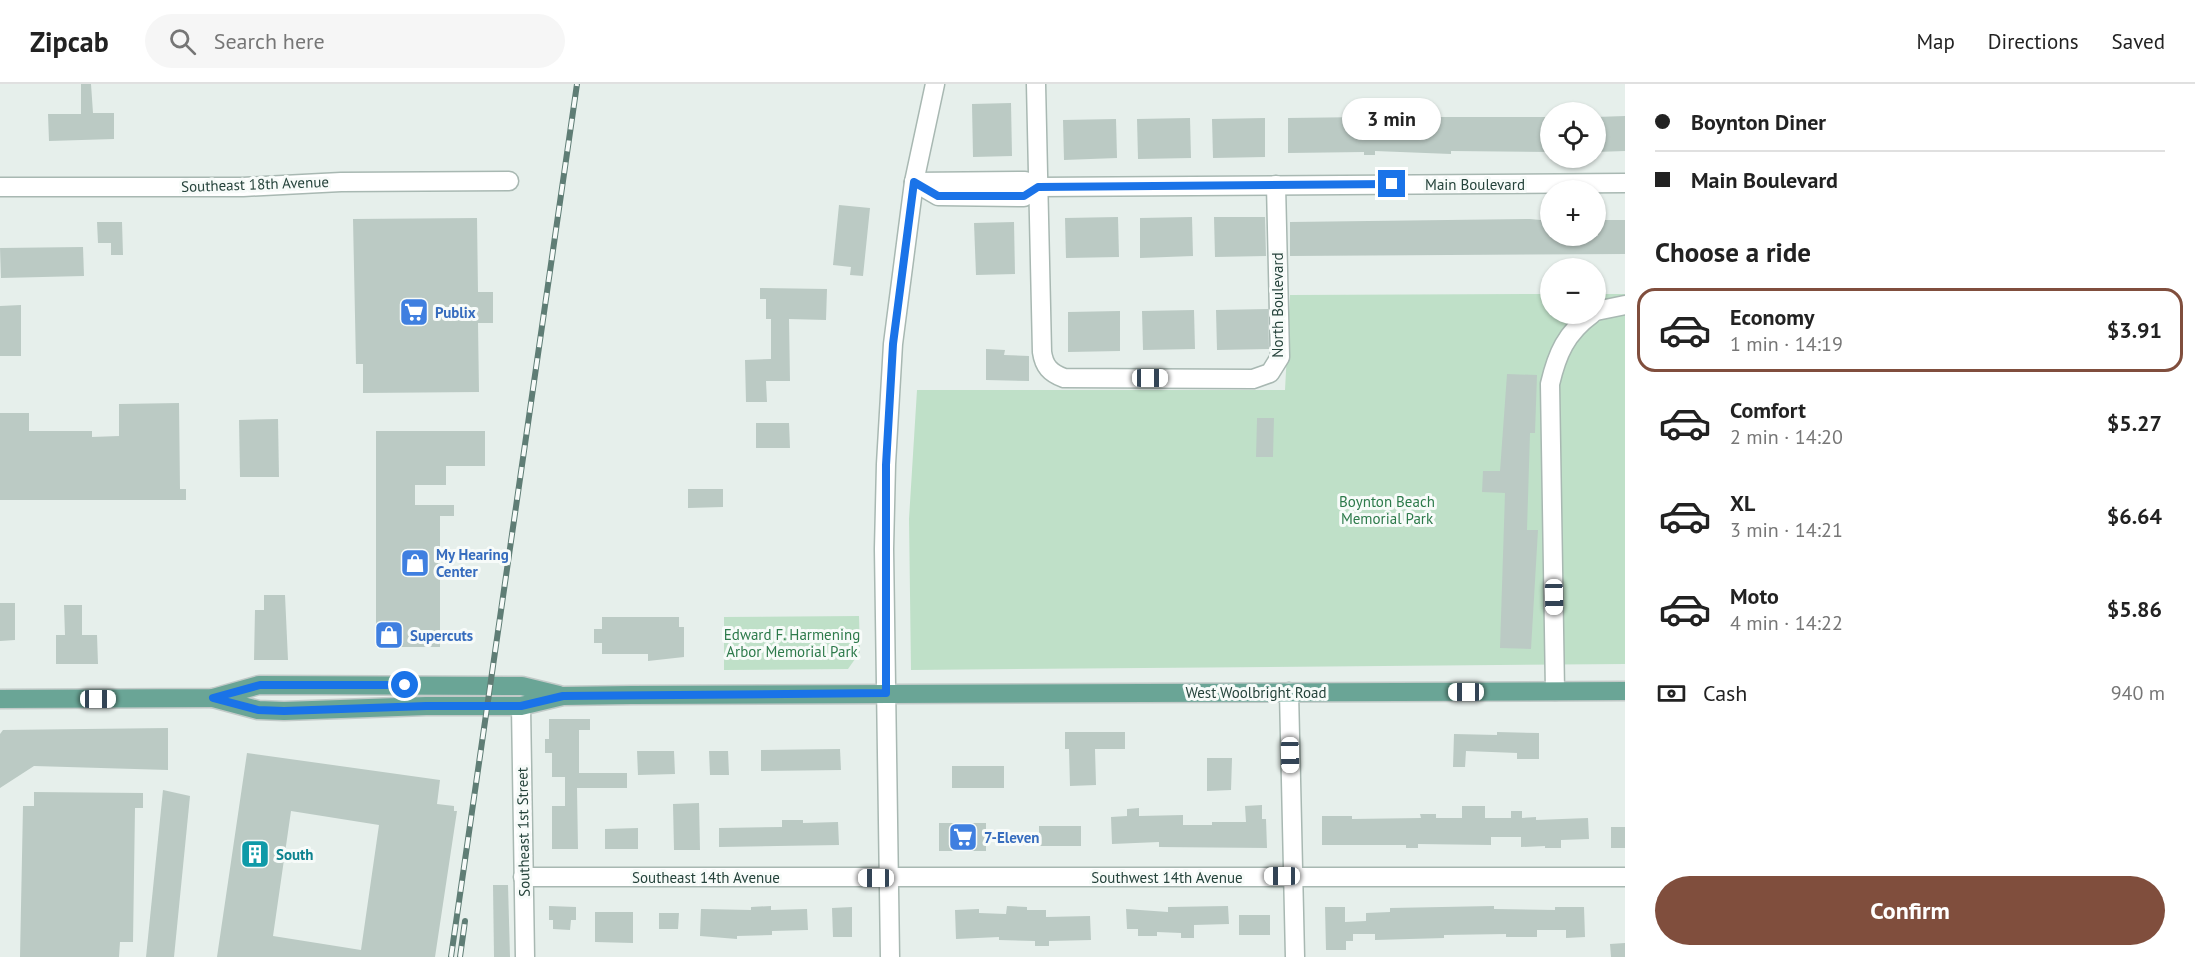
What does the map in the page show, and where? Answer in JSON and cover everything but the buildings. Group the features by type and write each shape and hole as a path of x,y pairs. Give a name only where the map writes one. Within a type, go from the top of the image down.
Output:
{"main road":[{"path":"0,699 213,698 260,685 522,686 563,696"},
{"name":"West Woolbright Road","path":"563,696 1625,691"},
{"path":"213,698 258,710 521,706 563,696"}],"street":[{"path":"890,957 886,693 886,465 893,344 914,182 935,84"},
{"name":"North Boulevard","path":"1035,84 1042,352 1048,369 1064,378 1253,379 1270,373 1280,357 1276,185"},
{"name":"Southeast 18th Avenue","path":"0,187 232,187 341,182 509,181"},
{"name":"Main Boulevard","path":"914,182 938,196 1024,196 1038,187 1625,183"},
{"path":"1606,309 1625,306"},
{"path":"1555,691 1550,384 1557,354 1578,324"},
{"path":"1289,692 1295,957"},
{"name":"Southeast 1st Street","path":"521,706 525,957"},
{"name":"Southeast 14th Avenue","path":"523,877 889,878"},
{"name":"Southwest 14th Avenue","path":"889,878 1625,877"}],"green space":[{"name":"Boynton Beach Memorial Park","path":"1540,294 1540,324 1606,324 1606,294 1625,294 1625,664 911,670 909,519 917,390 1285,390 1290,295"},
{"name":"Edward F. Harmening Arbor Memorial Park","path":"859,616 860,652 848,669 724,670 724,617"}],"railway":[{"path":"451,957 577,84"},
{"path":"460,957 465,921"}],"place":[{"name":"Publix","path":"414,312"},
{"name":"My Hearing Center","path":"415,563"},
{"name":"Supercuts","path":"389,635"},
{"name":"7-Eleven","path":"963,837"},
{"name":"South","path":"255,854"}],"route":[{"path":"405,685 260,685 213,698 258,710 284,711 426,706 521,706 563,696 886,693 884,549 886,465 893,344 914,182 938,196 1024,196 1038,187 1392,184"}]}
